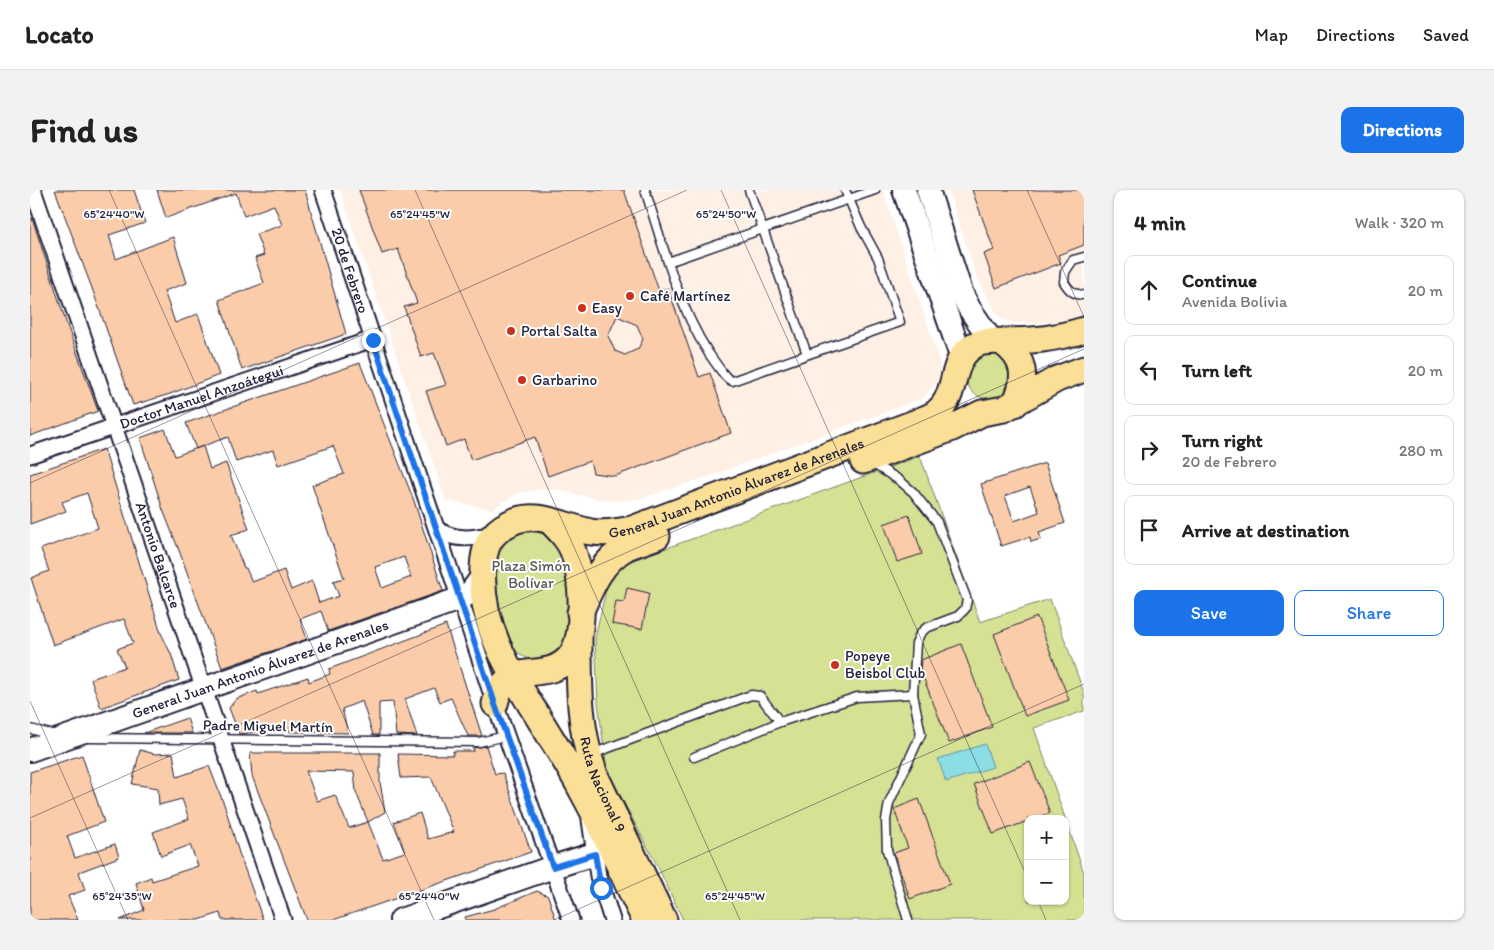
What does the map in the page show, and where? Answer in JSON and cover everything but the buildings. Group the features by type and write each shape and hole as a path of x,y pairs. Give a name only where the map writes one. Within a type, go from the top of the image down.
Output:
{"main road":[{"path":"982,413 971,408 962,400 957,390 958,367 970,348 980,342 1045,338 1068,335 1084,330"},
{"path":"996,341 1012,349 1022,368 1022,390 1015,404"},
{"name":"General Juan Antonio Álvarez de Arenales","path":"495,534 512,522 523,518 550,520 592,532 612,533 632,529 930,416 944,405 958,367"},
{"name":"General Juan Antonio Álvarez de Arenales","path":"580,613 602,568 617,554 627,548 950,429 982,413 1004,409 1051,382 1084,370"},
{"path":"495,704 499,689 505,681 517,683 562,664 570,658 580,639 581,587 574,554 562,532 550,520"},
{"path":"495,534 488,542 485,552 482,577 484,594 489,620 501,653 517,683"},
{"name":"Ruta Nacional 9","path":"580,639 580,710 588,755 595,774 664,920"},
{"name":"Ruta Nacional 9","path":"517,683 552,738 588,802 603,852 645,920"}],"street":[{"name":"Antonio Balcarce","path":"33,190 283,920"},
{"name":"20 de Febrero","path":"324,190 459,599 571,920"},
{"path":"904,190 958,367"},
{"path":"928,190 961,292 969,308 996,341"},
{"name":"Doctor Manuel Anzoátegui","path":"30,455 373,340"},
{"name":"General Juan Antonio Álvarez de Arenales","path":"437,528 444,534 461,539 495,534"},
{"name":"General Juan Antonio Álvarez de Arenales","path":"30,750 459,599 470,594 482,577"},
{"path":"401,920 553,867 603,852 601,888 612,920"}],"lane":[{"path":"645,190 668,262 694,325 713,360 728,380 732,381 900,322 878,258 861,227 845,190"},
{"path":"749,190 807,354"},
{"path":"668,262 875,190"},
{"path":"1084,257 1072,260 1065,272 1064,282 1069,290 1078,295 1084,295"},
{"path":"867,459 899,480 913,492 937,522 967,600 965,609 958,616 926,628 920,634 916,643 913,694 921,734 888,803 886,820 887,850 908,920"},
{"path":"694,756 780,722 857,697 913,694"},
{"path":"588,755 751,695 760,696 780,722"},
{"name":"Padre Miguel Martín","path":"30,729 67,738 479,742 506,736"}],"shaded area":[{"name":"Easy","path":"340,190 883,190 937,353 940,373 924,398 704,478 642,498 618,501 598,499 559,490 540,489 520,493 493,509 446,501"},
{"path":"948,190 1084,190 1084,315 1059,321 1039,323 1015,323 1002,320 995,311 976,275"}],"green space":[{"path":"989,353 1002,357 1008,363 1012,376 1008,389 1002,395 989,399 976,395 970,389 966,376 970,363 976,357"},
{"name":"Popeye Beisbol Club","path":"920,456 980,622 1050,599 1084,693 1084,711 1034,728 1064,815 1024,815 1024,905 1069,905 1069,830 1084,873 1084,920 683,920 658,867 607,771 598,703 595,637 607,586 620,565"},
{"name":"Plaza Simón Bolívar","path":"526,531 535,531 553,538 566,563 570,628 567,639 557,655 539,660 525,657 510,643 504,626 495,576 496,557 499,548 510,536"}],"water":[{"path":"985,744 993,767 946,782 938,759"}],"place":[{"name":"Café Martínez","path":"630,296"},
{"name":"Easy","path":"582,308"},
{"name":"Portal Salta","path":"511,331"},
{"name":"Garbarino","path":"522,380"},
{"name":"Popeye Beisbol Club","path":"835,665"}],"route":[{"path":"373,340 459,599 553,867 595,854 601,888"}]}
